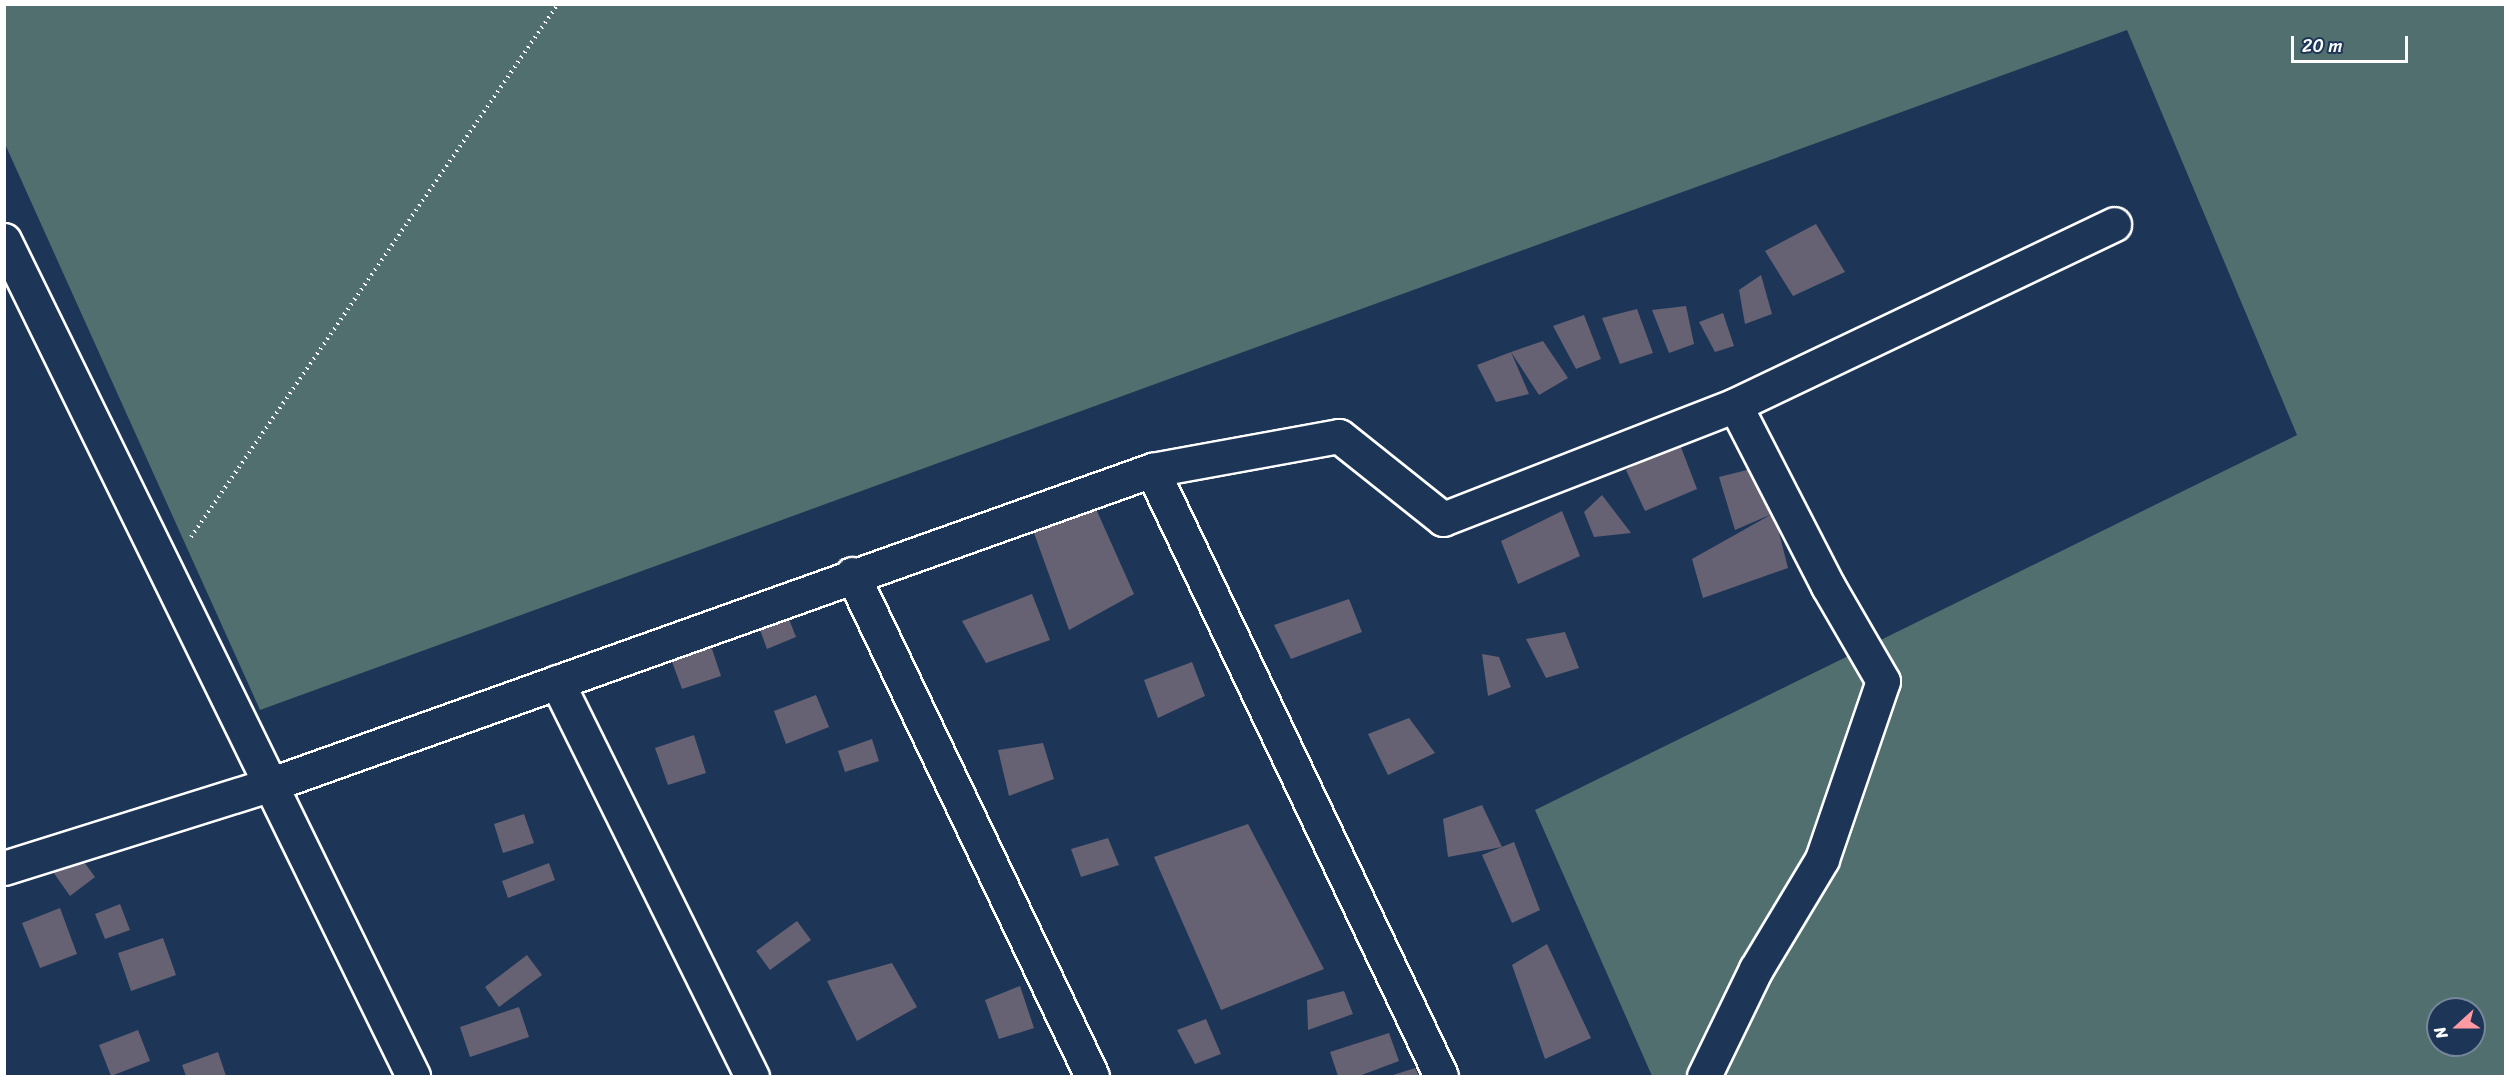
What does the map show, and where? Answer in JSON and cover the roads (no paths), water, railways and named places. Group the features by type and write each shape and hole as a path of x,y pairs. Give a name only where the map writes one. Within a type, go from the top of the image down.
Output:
{"street":[{"path":"4,868 269,785 852,574 1152,471 1340,435 1443,519 1735,405 2114,224"},
{"path":"4,240 241,718 269,785 413,1077"},
{"path":"1704,1077 1756,969 1822,859 1883,681 1828,586 1735,405"},
{"path":"1152,471 1441,1077"},
{"path":"852,574 1092,1077"},
{"path":"557,682 752,1077"}]}
